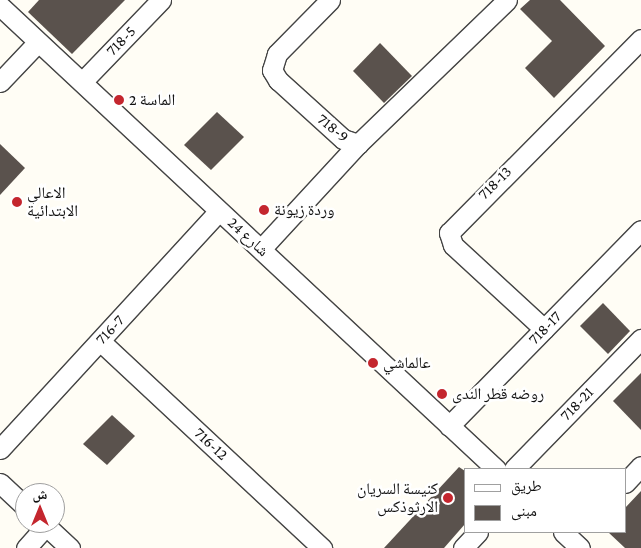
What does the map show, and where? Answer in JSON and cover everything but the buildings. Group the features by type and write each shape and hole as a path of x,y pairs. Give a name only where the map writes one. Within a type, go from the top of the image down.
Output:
{"street":[{"name":"718-5","path":"82,82 161,0"},
{"name":"718-9","path":"330,0 277,54 272,70 278,80 343,139 358,144 507,0"},
{"name":"شارع 24","path":"0,6 495,468"},
{"name":"718-13","path":"544,329 454,245 449,232 641,39"},
{"path":"0,82 38,42"},
{"path":"261,249 358,144"},
{"name":"716-7","path":"0,450 219,211"},
{"name":"718-17","path":"449,426 641,230"},
{"name":"718-21","path":"515,468 641,339"},
{"name":"716-12","path":"100,340 322,548"},
{"path":"626,482 641,466"},
{"path":"0,483 15,497"},
{"path":"26,548 38,533"},
{"path":"54,533 70,548"},
{"path":"463,548 477,533"}],"place":[{"name":"الماسة 2","path":"119,100"},
{"name":"الاعالي الابتدائية","path":"17,202"},
{"name":"وردة زيونة","path":"264,210"},
{"name":"عالماشي","path":"373,363"},
{"name":"روضه قطر الندى","path":"442,394"},
{"name":"كنيسة السريان الارثوذكس","path":"448,498"}]}
